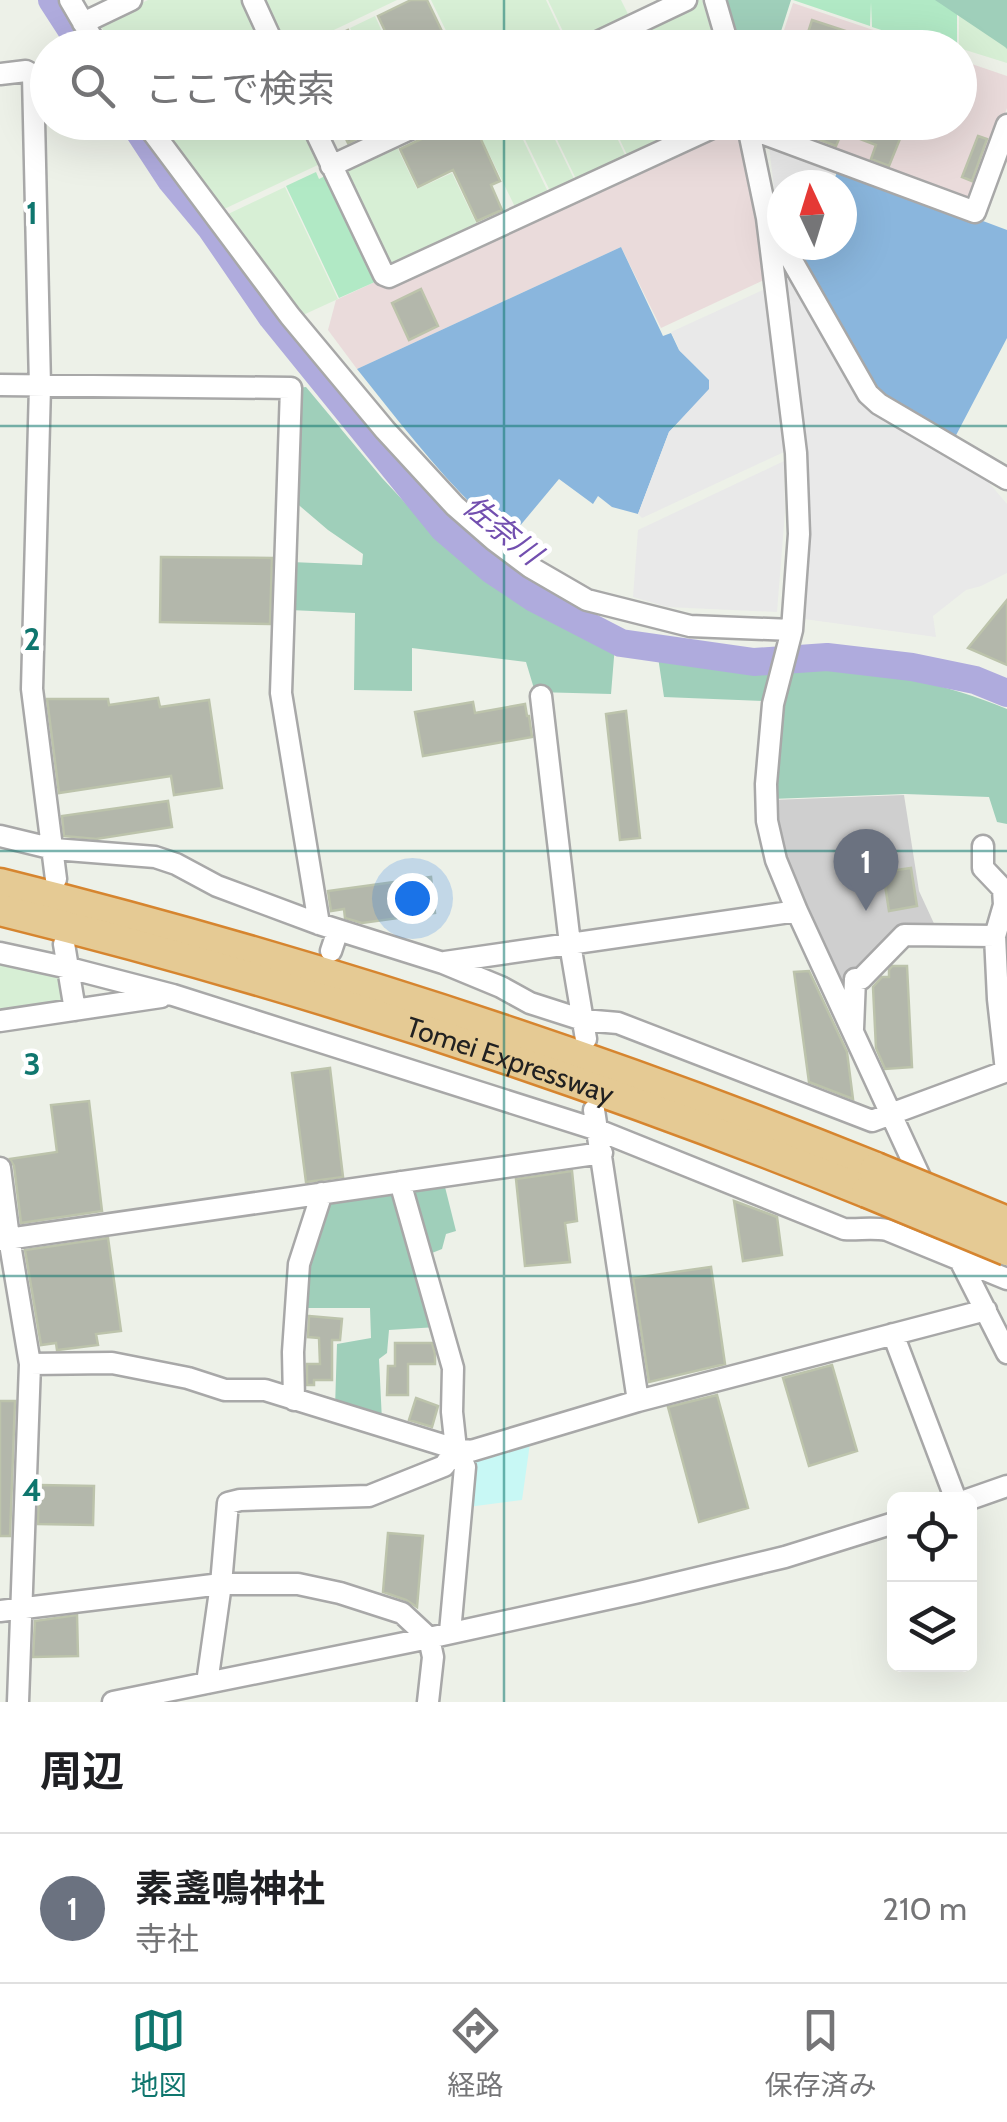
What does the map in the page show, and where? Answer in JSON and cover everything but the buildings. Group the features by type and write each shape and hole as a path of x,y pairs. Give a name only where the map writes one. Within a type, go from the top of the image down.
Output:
{"highway":[{"name":"Tomei Expressway","path":"0,884 305,967 650,1082 872,1180 1007,1250"},
{"name":"Tomei Expressway","path":"0,910 297,991 1007,1222"}],"street":[{"path":"70,0 88,30"},
{"path":"84,24 132,0"},
{"path":"253,0 267,30"},
{"path":"622,30 686,0"},
{"path":"715,0 724,30"},
{"path":"0,74 30,74"},
{"path":"787,140 975,212 1007,125"},
{"path":"35,140 40,386 32,689 56,879"},
{"path":"158,140 290,316 385,430 456,506 494,540 530,567 588,600 690,626 792,630"},
{"path":"319,140 384,275 390,278 687,140"},
{"path":"332,166 387,140"},
{"path":"751,140 767,218"},
{"path":"772,260 796,453 799,534 792,630 773,704 766,784 776,860 853,1036 1007,1354"},
{"path":"791,260 868,394 1007,479"},
{"path":"0,385 291,388 281,694 331,951"},
{"path":"541,696 584,1030"},
{"path":"0,836 54,849 155,857 217,886 328,927 443,963 501,987 584,1030 618,1023 872,1121 1007,1071 995,936 1004,905 1003,889 982,868 983,846"},
{"path":"443,963 798,911"},
{"path":"853,1036 855,979 861,979 904,934 995,936"},
{"path":"64,944 76,1010"},
{"path":"0,954 173,995 306,1038 596,1120 844,1229 887,1230 1007,1279"},
{"path":"0,1021 173,995"},
{"path":"306,1038 312,1017"},
{"path":"596,1120 638,1401"},
{"path":"4,1239 602,1153"},
{"path":"0,1168 4,1239 30,1364 18,1702"},
{"path":"400,1182 452,1368 456,1449 464,1467 428,1702"},
{"path":"294,1400 299,1264 322,1193"},
{"path":"30,1364 112,1364 188,1378 225,1390 266,1390 471,1451 638,1401 986,1310"},
{"path":"893,1334 953,1492"},
{"path":"207,1683 228,1503 369,1496 444,1466 456,1449"},
{"path":"977,1496 1007,1486"},
{"path":"113,1702 146,1699 638,1592 785,1557 887,1524"},
{"path":"0,1611 220,1584 298,1584 402,1613 440,1635"}],"shaded area":[{"path":"793,3 873,30 784,30"},
{"path":"977,66 1007,76 1007,108 975,199 969,203 801,140 977,140"},
{"path":"699,140 739,140 764,280 661,328 621,247 357,369 328,330 336,300 377,281 381,287"},
{"path":"769,145 838,165 836,170 772,170"},
{"path":"857,174 1007,230 1007,338 953,441 874,394 802,265 804,260 857,260"},
{"path":"621,247 663,336 671,333 679,350 709,380 710,390 669,432 638,514 612,507 598,496 593,504 559,479 509,539 448,479 357,369"},
{"path":"785,261 863,399 958,455 1007,504 1007,573 966,590 933,616 936,637 804,619 810,536 807,468 782,266"},
{"path":"765,289 784,452 642,518 638,514 669,432 709,389 709,379 680,351 671,332"},
{"path":"784,461 785,512 777,612 667,607 633,597 638,530"},
{"path":"904,795 919,891 937,930 906,930 849,1007 788,872 771,800"},
{"path":"531,1436 522,1500 468,1507 476,1456"}],"green space":[{"path":"148,0 244,0 258,30 103,30 99,23"},
{"path":"261,0 397,0 334,30 275,30"},
{"path":"431,0 546,0 560,30 446,30"},
{"path":"548,0 621,0 630,18 604,30 562,30"},
{"path":"702,0 711,30 636,30"},
{"path":"720,0 791,0 781,30 730,30"},
{"path":"793,0 957,0 957,30 872,27 871,2 870,26"},
{"path":"935,0 1007,0 1007,49 1005,47"},
{"path":"959,0 1007,0 1007,63 977,54 977,30 959,30"},
{"path":"375,16 381,30 351,30"},
{"path":"168,140 310,140 322,163 222,210"},
{"path":"482,140 523,140 549,194 516,209"},
{"path":"525,140 555,140 575,181 551,193"},
{"path":"557,140 618,140 626,157 577,181"},
{"path":"620,140 664,140 628,157"},
{"path":"395,143 417,189 452,173 478,227 388,270 341,169"},
{"path":"316,172 319,179 327,175 377,281 339,298 286,186"},
{"path":"285,187 338,299 303,315 226,215"},
{"path":"306,387 437,537 536,608 615,645 611,694 535,692 526,662 412,648 412,691 354,690 355,613 290,610 291,562 362,565 363,554 294,501 296,388"},
{"path":"658,657 775,669 763,701 664,697"},
{"path":"827,668 918,681 1007,709 1007,824 997,822 989,797 905,794 771,799 777,704 790,669"},
{"path":"0,961 66,975 71,1007 0,1017"},
{"path":"443,1179 456,1231 446,1234 442,1249 427,1255 406,1184"},
{"path":"397,1187 437,1327 389,1330 387,1353 379,1359 382,1421 335,1408 337,1344 371,1338 370,1308 299,1308 323,1198"}],"waterway":[{"name":"佐奈川","path":"52,0 71,30"},
{"name":"佐奈川","path":"145,140 272,317 443,528 492,570 534,598 621,643 754,662 827,657 912,667 975,680 1007,693"}],"place":[{"name":"素盞鳴神社","path":"866,911"}]}
